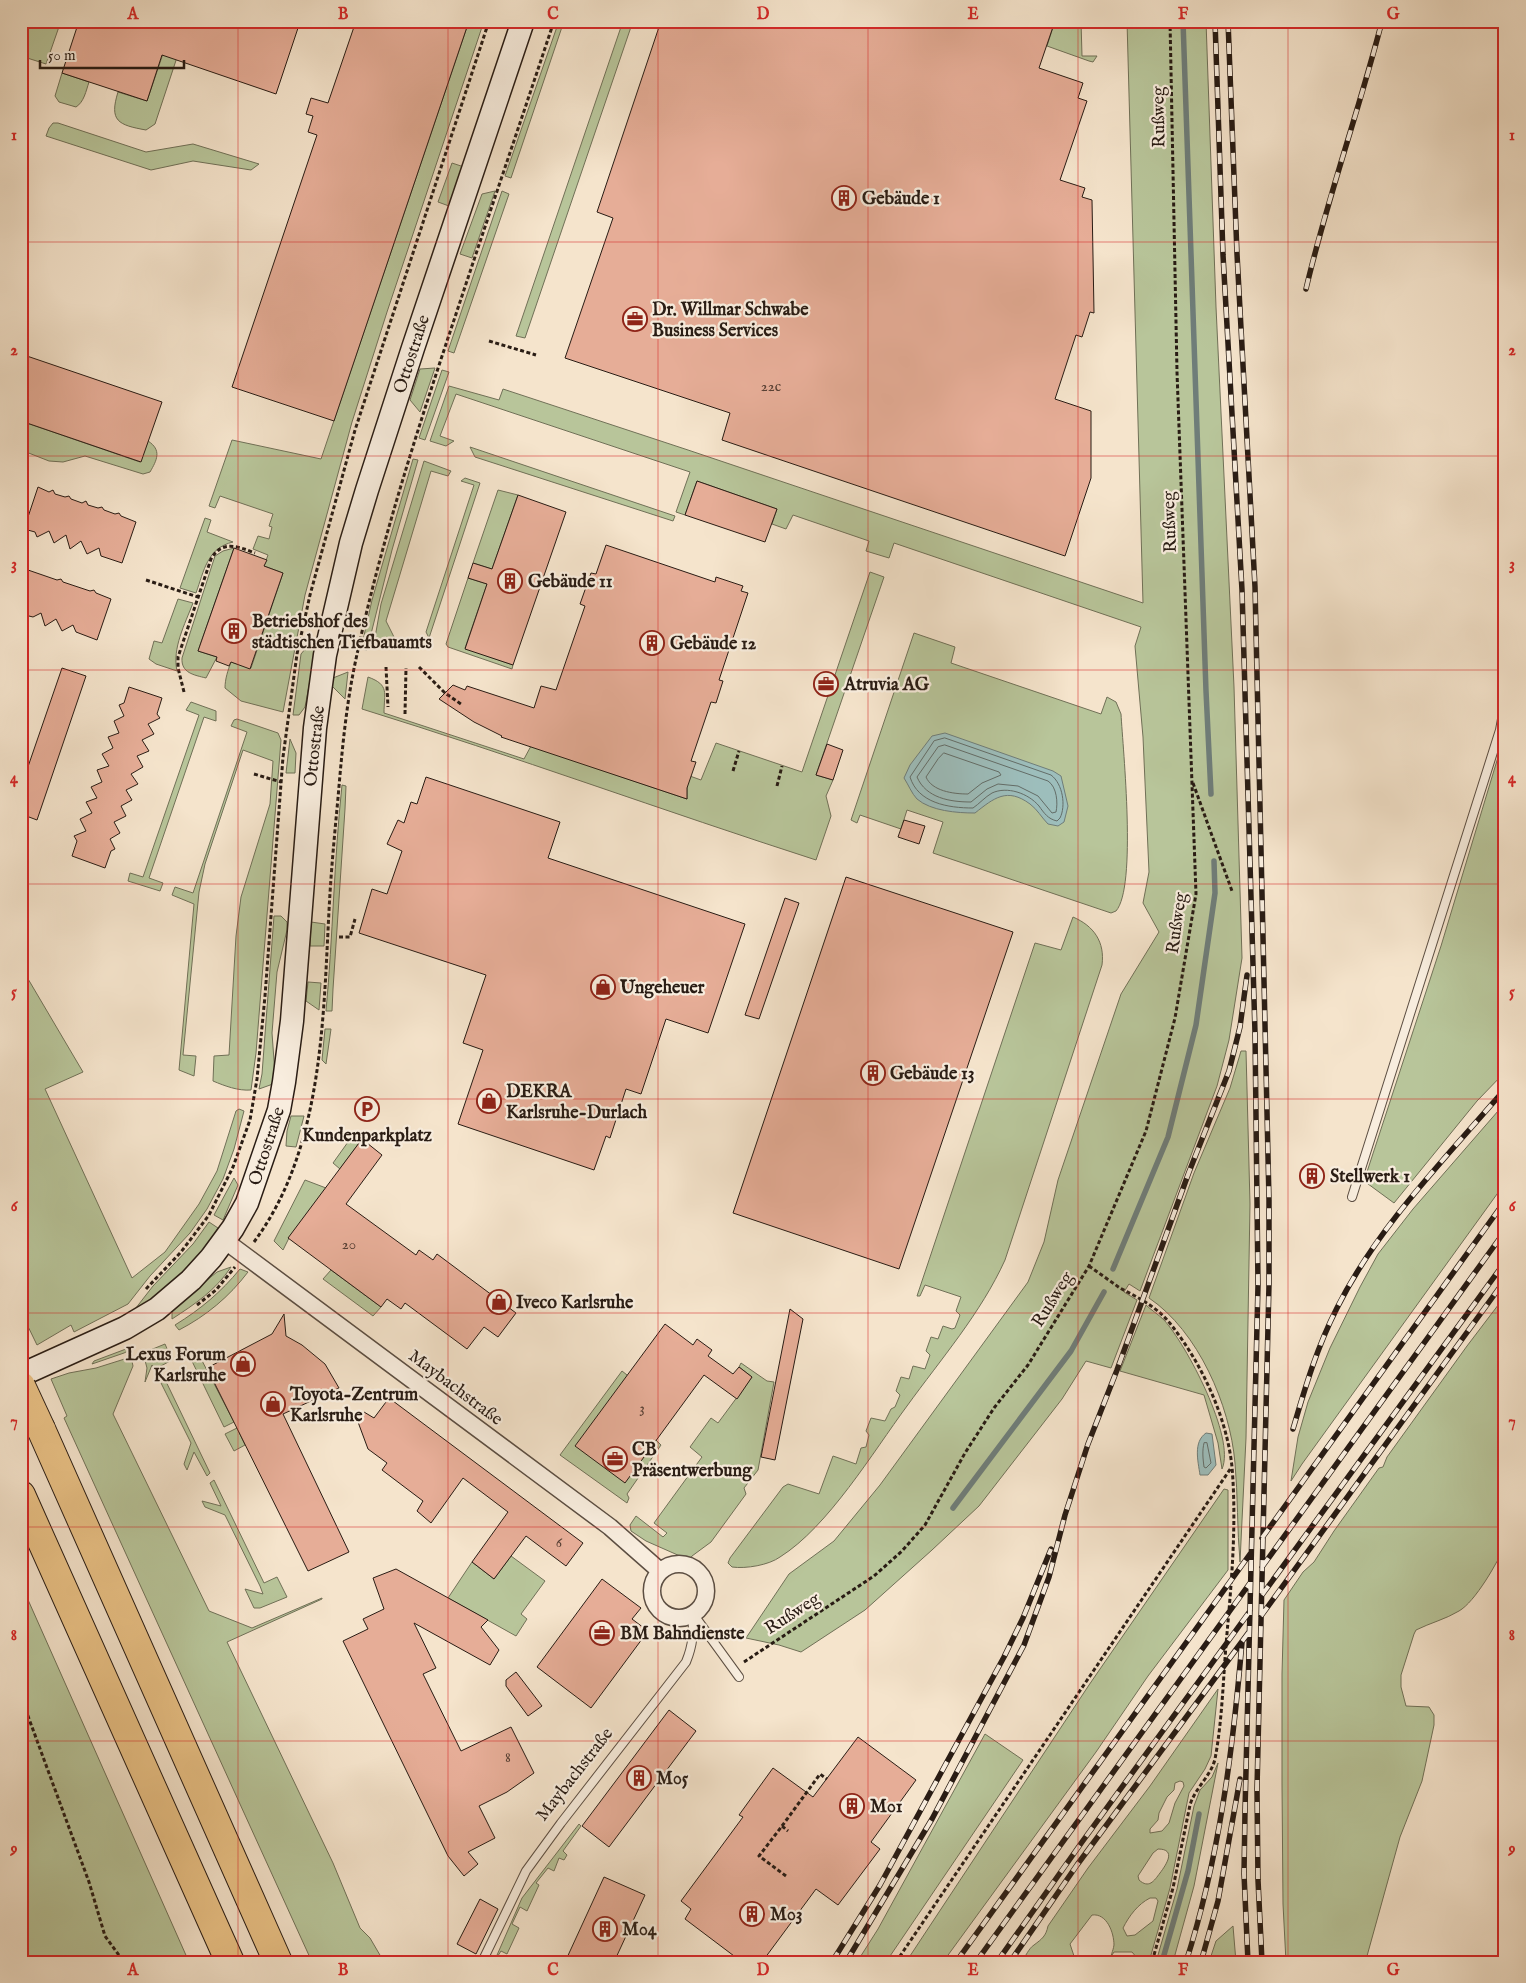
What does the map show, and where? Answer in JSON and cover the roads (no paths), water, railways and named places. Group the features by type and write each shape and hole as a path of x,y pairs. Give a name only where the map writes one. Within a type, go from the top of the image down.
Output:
{"highway":[{"path":"21,1386 278,1962"},
{"path":"21,1495 230,1962"}],"main road":[{"name":"Ottostraße","path":"21,1375 125,1328 157,1309 191,1280 224,1240 246,1203 282,1096 292,1021 314,728 325,655 351,543 396,401 523,21"}],"street":[{"name":"Maybachstraße","path":"224,1240 610,1526 660,1572"},
{"path":"675,1564 683,1564 691,1566 700,1574 705,1583 705,1597 702,1604 692,1613 685,1617 674,1617 663,1613 657,1606 653,1598 652,1588 654,1579 660,1572 675,1564"}],"lane":[{"path":"1352,1198 1500,730 1505,704"},
{"path":"692,1613 736,1673"},
{"name":"Maybachstraße","path":"482,1962 526,1871 686,1662 692,1648 694,1633 692,1613"}],"water":[{"path":"945,733 1053,771 1061,776 1068,806 1064,822 1058,826 1048,824 1033,806 1022,799 1008,795 995,799 975,813 937,809 917,799 904,778 910,765 932,736"},
{"path":"1206,1433 1212,1434 1216,1465 1208,1475 1200,1475 1198,1447 1199,1441"}],"waterway":[{"path":"1183,21 1211,794"},
{"path":"1113,1269 1168,1137 1196,1025 1215,893 1214,861"},
{"path":"953,1508 1071,1351 1104,1292"},
{"path":"1162,1962 1188,1871 1199,1814"}],"railway":[{"path":"1215,21 1223,255 1242,590 1255,1033 1258,1285 1244,1874 1248,1962"},
{"path":"1228,21 1237,254 1255,587 1269,1200 1269,1284 1257,1789 1258,1880 1262,1962"},
{"path":"1306,289 1314,255 1382,21"},
{"path":"846,1962 932,1819 1024,1645 1049,1577 1065,1515 1088,1444 1189,1172 1229,1071 1240,1027 1247,975"},
{"path":"1293,1429 1323,1338 1337,1308 1372,1249 1436,1167 1505,1089"},
{"path":"1262,1538 1505,1201"},
{"path":"1262,1567 1505,1231"},
{"path":"1262,1595 1505,1262"},
{"path":"1261,1616 1505,1280"},
{"path":"832,1962 880,1885 1004,1657 1023,1618 1051,1549"},
{"path":"956,1962 1250,1554"},
{"path":"976,1962 1250,1583"},
{"path":"997,1962 1250,1611"},
{"path":"1010,1962 1077,1865 1249,1632"},
{"path":"1186,1962 1198,1923 1216,1844 1229,1764 1242,1642"},
{"path":"1201,1962 1218,1901 1240,1779"}],"place":[{"name":"Gebäude 1","path":"844,198"},
{"name":"Dr. Willmar Schwabe Business Services","path":"635,319"},
{"name":"Gebäude 11","path":"510,581"},
{"name":"Betriebshof des städtischen Tiefbauamts","path":"234,631"},
{"name":"Gebäude 12","path":"652,643"},
{"name":"Atruvia AG","path":"826,684"},
{"name":"Ungeheuer","path":"603,987"},
{"name":"Gebäude 13","path":"873,1073"},
{"name":"DEKRA Karlsruhe-Durlach","path":"489,1101"},
{"name":"Kundenparkplatz","path":"367,1109"},
{"name":"Stellwerk 1","path":"1312,1176"},
{"name":"Iveco Karlsruhe","path":"499,1302"},
{"name":"Lexus Forum Karlsruhe","path":"243,1364"},
{"name":"Toyota-Zentrum Karlsruhe","path":"273,1404"},
{"name":"CB Präsentwerbung","path":"615,1459"},
{"name":"BM Bahndienste","path":"602,1633"},
{"name":"M05","path":"639,1778"},
{"name":"M01","path":"852,1806"},
{"name":"M03","path":"752,1914"},
{"name":"M04","path":"605,1929"}]}
